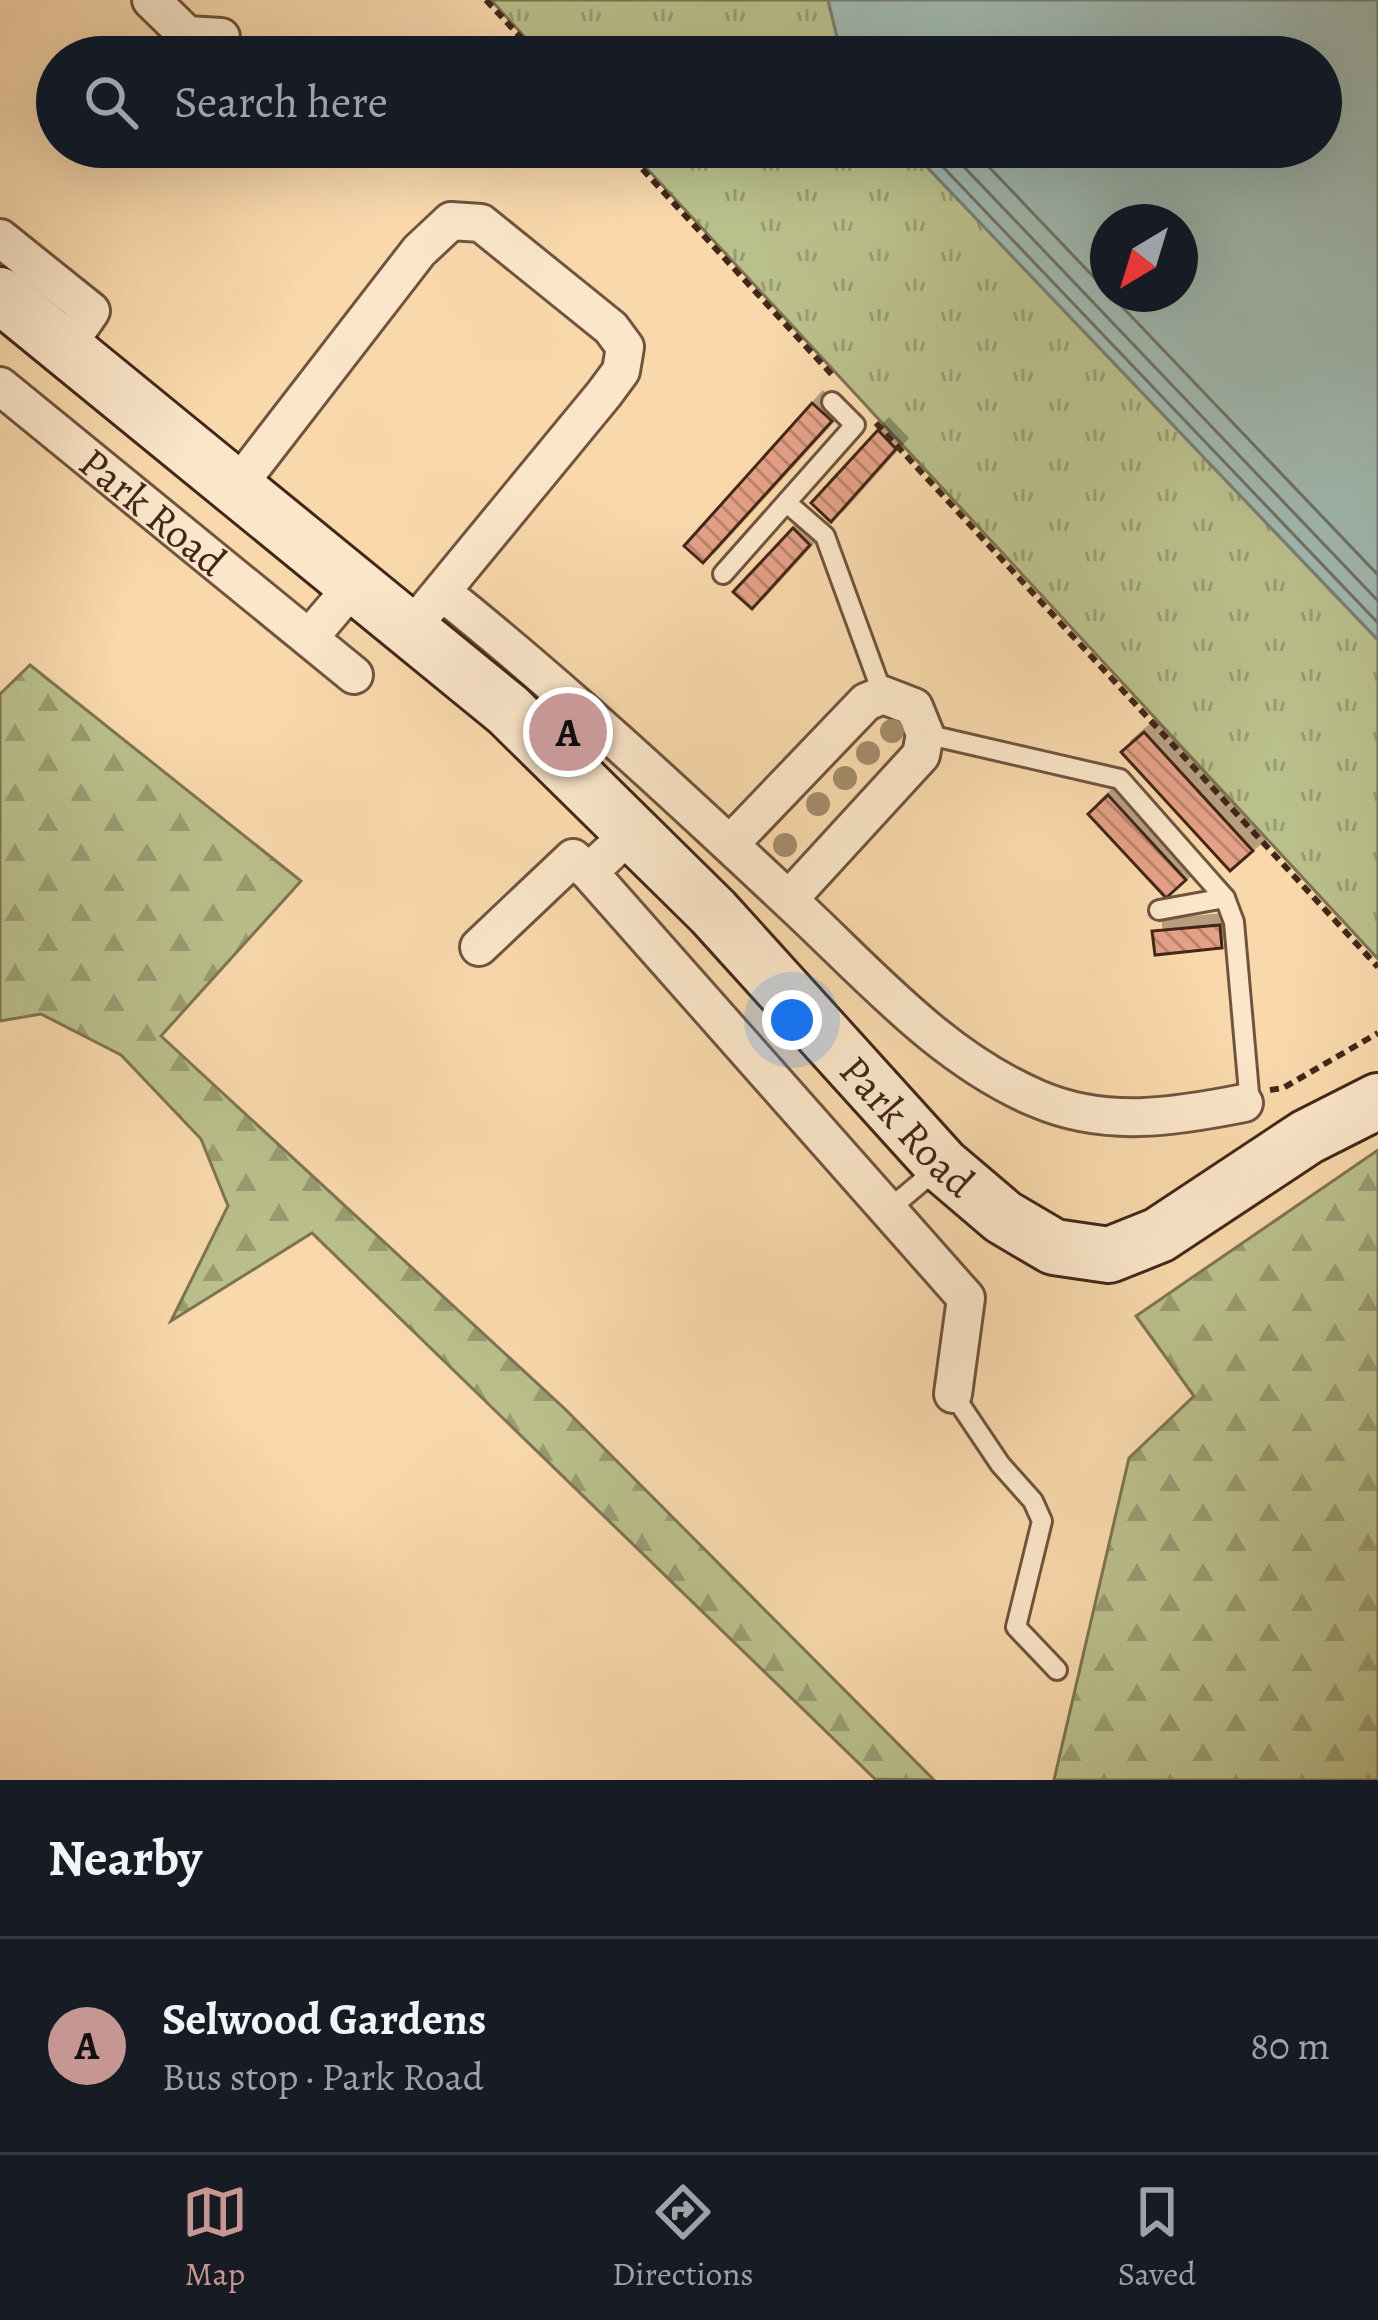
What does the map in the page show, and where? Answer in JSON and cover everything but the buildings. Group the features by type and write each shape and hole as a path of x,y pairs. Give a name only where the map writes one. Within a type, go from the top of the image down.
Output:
{"main road":[{"name":"Park Road","path":"0,296 354,585 426,611 508,710 713,912 942,1165 1003,1217 1054,1246 1109,1255 1159,1235 1307,1137 1378,1102"}],"street":[{"path":"151,0 187,35 204,36"},
{"path":"235,489 419,251 451,220 481,224 593,312 625,347 621,370 604,394 426,611 515,650 931,1033 983,1070 1040,1100 1104,1118 1169,1118 1246,1098"},
{"path":"0,238 91,311 64,350"},
{"name":"Park Road","path":"0,386 354,675"},
{"path":"309,638 354,585"},
{"path":"713,912 743,856 866,702 884,695 914,707 925,734 921,755 789,899"},
{"path":"589,872 634,830"},
{"path":"478,947 573,857 589,872 966,1298 953,1394"}],"lane":[{"path":"723,574 855,425 841,398"},
{"path":"787,503 825,536 884,695"},
{"path":"925,734 1120,779 1225,898 1234,922 1246,1098"},
{"path":"1159,910 1225,898"},
{"path":"887,1211 942,1165"},
{"path":"953,1394 1000,1464 1033,1501 1042,1521 1016,1627 1057,1670"}],"path":[{"path":"486,0 519,36"},
{"path":"640,168 841,398"},
{"path":"865,411 1378,967"},
{"path":"1246,1098 1283,1088 1378,1033"}],"green space":[{"path":"491,0 828,0 837,36 524,36"},
{"path":"646,168 928,168 1378,640 1378,959"},
{"path":"30,665 301,881 161,1036 565,1409 934,1780 875,1779 312,1233 171,1321 228,1206 201,1139 121,1055 41,1014 0,1021 0,694"},
{"path":"1378,1150 1378,1780 1054,1780 1129,1458 1194,1396 1136,1316"}],"water":[{"path":"828,0 1378,0 1378,640 928,168 1342,168 1342,36 837,36"}],"place":[{"name":"Selwood Gardens","path":"568,732"}]}
